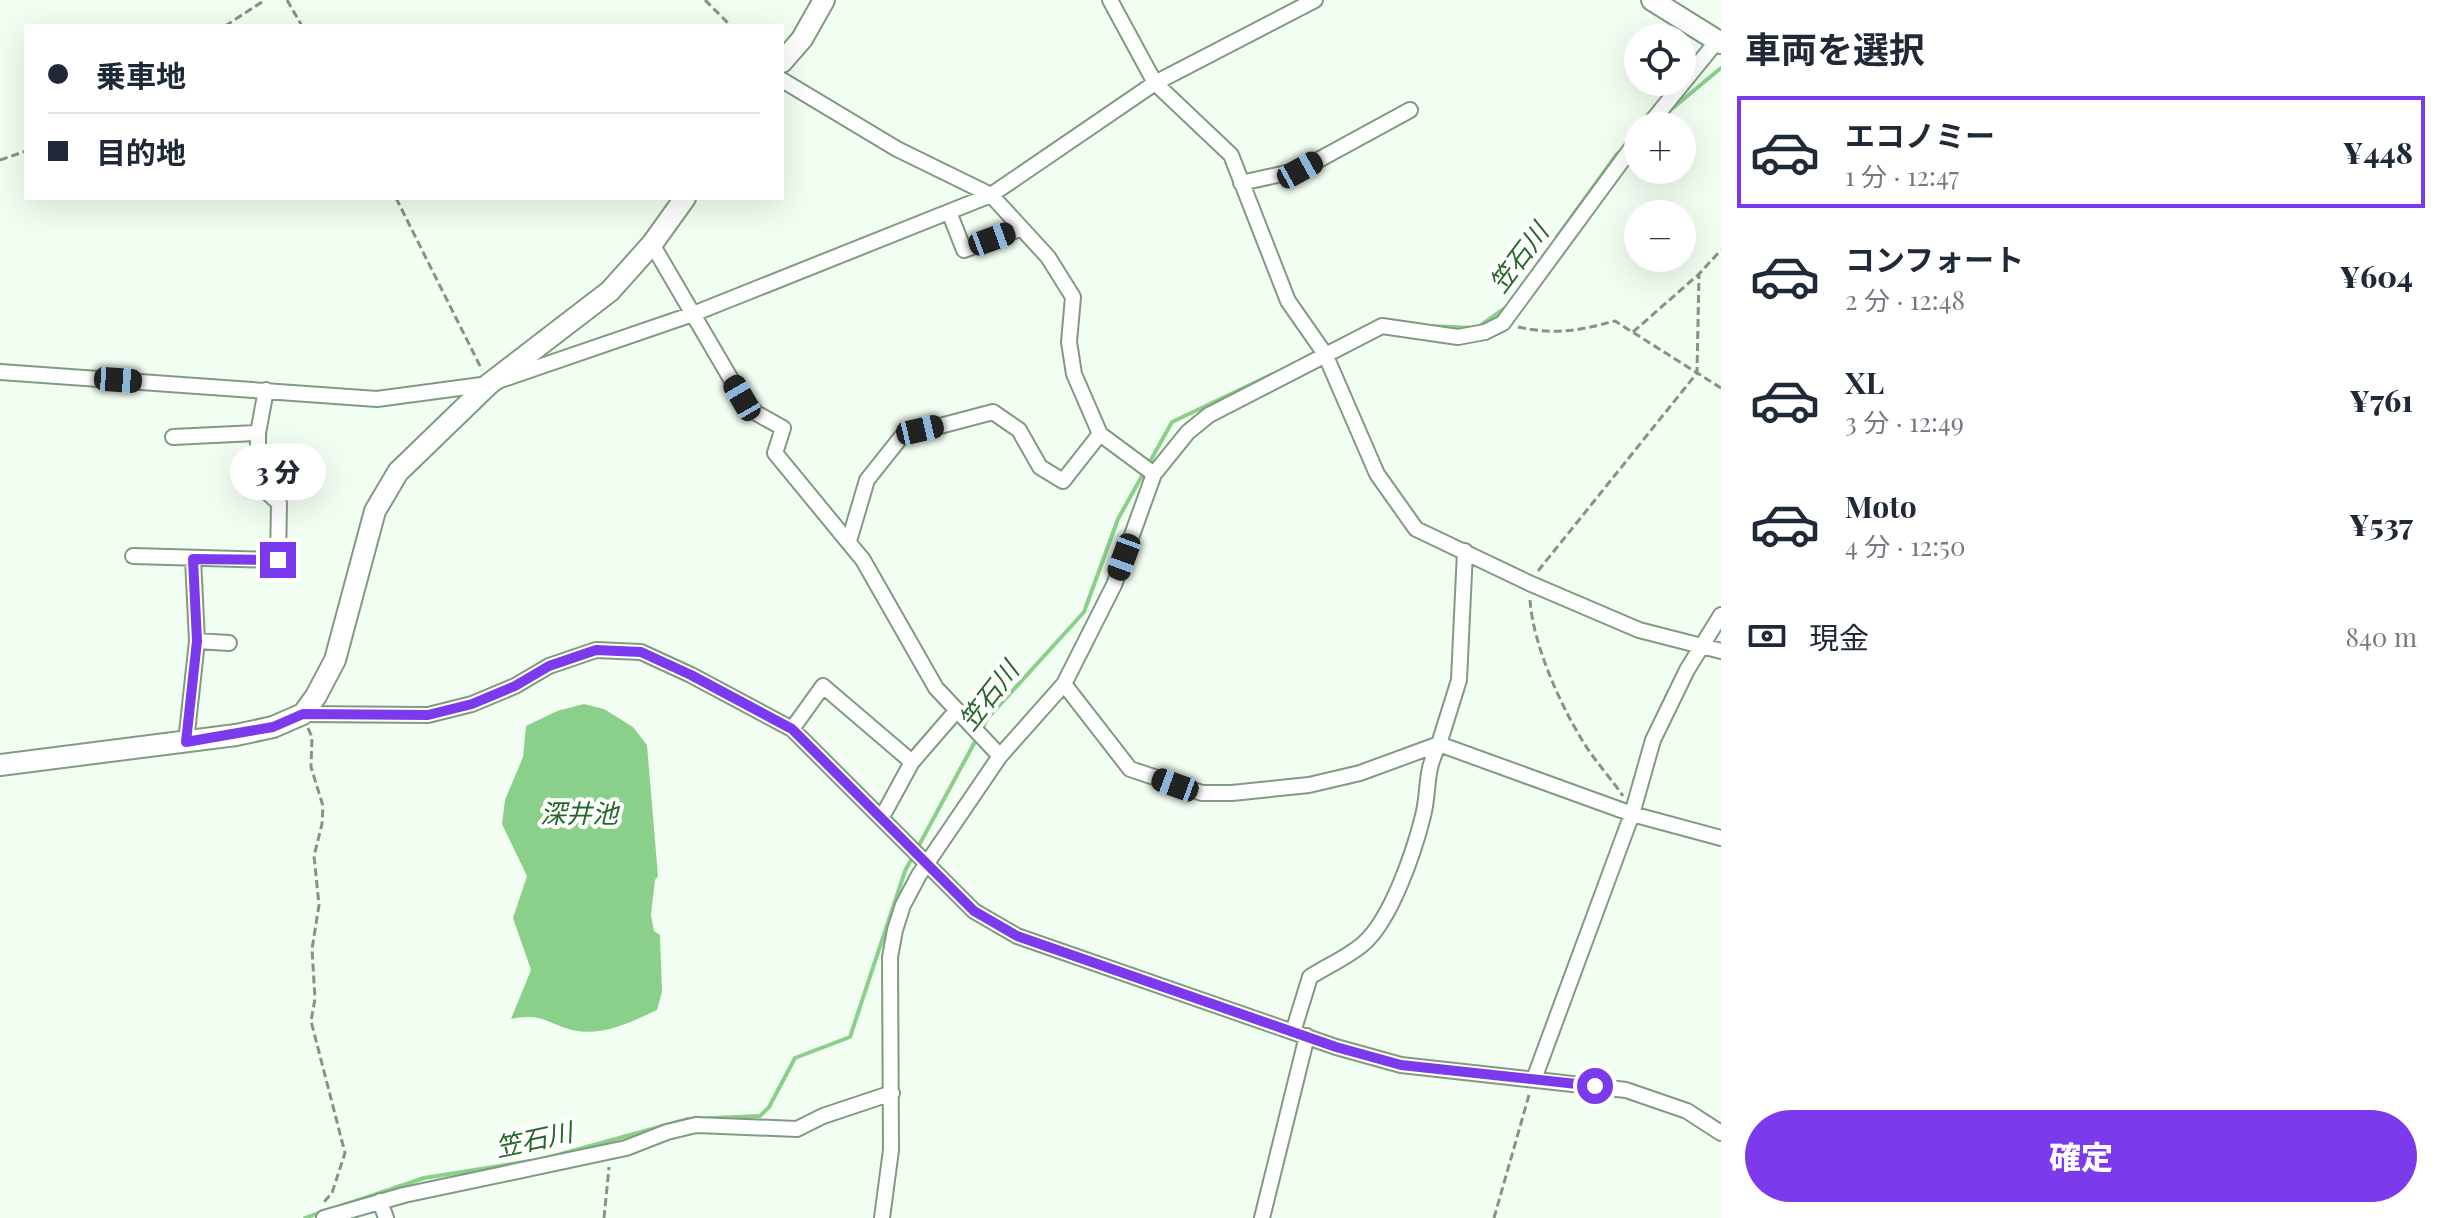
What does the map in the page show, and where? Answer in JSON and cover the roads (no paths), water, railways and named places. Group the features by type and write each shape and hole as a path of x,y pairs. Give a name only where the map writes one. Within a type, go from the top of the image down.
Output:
{"street":[{"path":"784,60 802,39 824,0"},
{"path":"1110,0 1155,83 1231,155 1288,301 1325,354 1377,474 1416,529 1529,583 1639,630 1721,651"},
{"path":"0,372 377,399 489,384 693,314 991,195 1155,83 1315,0"},
{"path":"1652,0 1719,42 1660,112"},
{"path":"784,81 897,149 991,195 1048,257 1073,297 1069,342 1074,374 1100,434 1154,474"},
{"path":"1241,183 1300,170 1410,110"},
{"path":"882,1218 891,1150 890,957 903,905 927,862 1000,756 1064,684 1114,585 1154,474 1188,432 1209,415 1382,326 1458,337 1485,332 1503,323 1624,158"},
{"path":"303,714 335,660 375,511 398,472 489,384 610,291 652,244 684,200"},
{"path":"949,212 964,250 1020,229"},
{"path":"652,244 742,398 756,413 783,428 775,453 863,560 936,688 1000,756"},
{"path":"133,556 278,560 279,503 258,484 258,433 266,390"},
{"path":"849,541 867,480 902,436 993,412 1019,430 1040,467 1063,481 1100,434"},
{"path":"173,437 258,433"},
{"path":"1262,1218 1310,977 1363,945 1379,926 1399,889 1422,820 1429,763 1439,744 1459,680 1465,551"},
{"path":"186,742 197,641 193,559"},
{"path":"1534,1079 1632,814 1653,740 1700,646 1721,615"},
{"path":"197,641 229,643"},
{"path":"0,765 186,742 273,727 303,714 428,715 472,704 515,686 549,666 596,650 641,652 792,729 974,911 1017,936 1336,1047 1401,1065 1636,1093 1687,1111 1721,1133"},
{"path":"1064,684 1130,769 1202,793 1309,785 1360,773 1439,744 1632,814 1721,838"},
{"path":"792,729 823,686 912,762"},
{"path":"882,817 912,762 957,710"},
{"path":"324,1211 626,1148 667,1132 696,1125 797,1129 823,1116 892,1093"},
{"path":"380,1201 386,1218"}],"water":[{"name":"深井池","path":"584,704 604,709 633,727 647,745 658,876 651,915 654,931 660,935 662,992 657,1010 616,1027 594,1032 572,1030 537,1018 511,1019 531,970 513,918 527,876 502,824 505,800 523,757 526,726 557,711"}],"waterway":[{"name":"笠石川","path":"1668,112 1721,68"},
{"name":"笠石川","path":"1557,237 1624,148"},
{"name":"笠石川","path":"1427,326 1477,328 1508,306"},
{"name":"笠石川","path":"981,731 987,719 1084,612 1118,519 1172,422 1273,374"},
{"name":"笠石川","path":"543,1159 688,1119 760,1116 769,1107 795,1058 850,1037 905,871 977,738"},
{"name":"笠石川","path":"341,1206 424,1178 530,1161"},
{"name":"笠石川","path":"305,1218 321,1212"}]}
